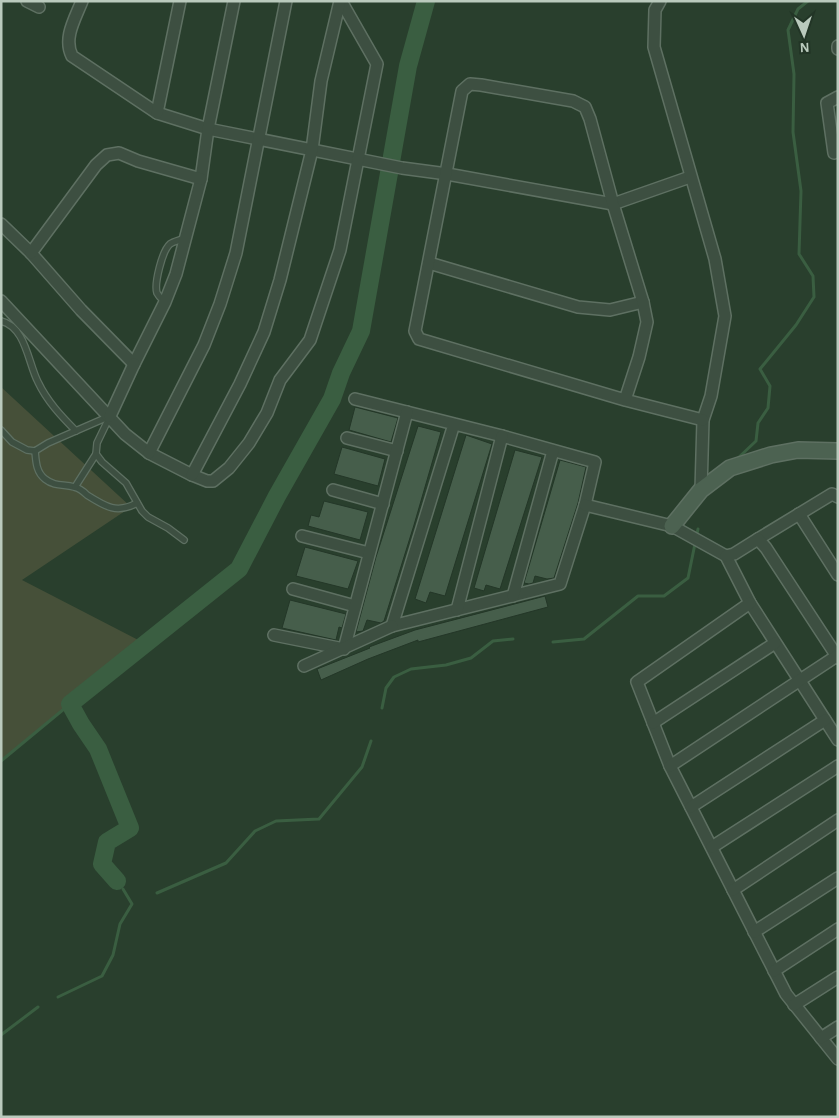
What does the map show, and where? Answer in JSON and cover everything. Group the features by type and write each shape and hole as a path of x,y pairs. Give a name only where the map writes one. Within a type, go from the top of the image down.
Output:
{"main road":[{"path":"672,526 702,490 730,468 771,455 798,450 838,451"}],"street":[{"path":"27,1 40,7"},
{"path":"82,1 69,36 68,47 72,56 157,113 208,129 402,168 447,174 613,204 690,177"},
{"path":"157,113 180,1"},
{"path":"110,416 166,302 176,274 201,179 208,129 234,1"},
{"path":"149,453 204,345 220,304 236,253 286,1"},
{"path":"192,475 240,384 264,332 280,280 312,150 321,81 341,1"},
{"path":"1,301 125,434 149,453 207,481 214,481 229,468 249,443 262,420 280,380 310,340 340,250 377,64 341,1"},
{"path":"660,1 655,10 654,46 715,259 725,316 711,396 702,420 702,490"},
{"path":"625,400 639,357 647,322 643,302 585,107 573,101 470,84 462,92 416,331 419,339 625,400 702,420"},
{"path":"834,153 827,102 838,97"},
{"path":"31,253 96,165 107,156 119,154 201,179"},
{"path":"1,224 31,253 81,310 134,364"},
{"path":"429,263 578,307 610,310 643,302"},
{"path":"304,666 392,626 560,584 585,505 596,462 355,399"},
{"path":"344,649 407,412"},
{"path":"392,626 454,424"},
{"path":"457,610 502,436"},
{"path":"348,438 397,451"},
{"path":"513,596 552,451"},
{"path":"333,490 383,504"},
{"path":"726,556 734,554 832,494 838,497"},
{"path":"585,505 672,526 688,533 726,556 750,603 838,740"},
{"path":"799,514 838,575"},
{"path":"302,536 369,554"},
{"path":"670,766 837,656 766,548 758,539"},
{"path":"293,589 355,606"},
{"path":"750,603 637,682 670,766 786,994 838,1059"},
{"path":"274,635 344,649"},
{"path":"653,724 775,643"},
{"path":"691,807 825,720"},
{"path":"712,848 838,766"},
{"path":"733,890 838,820"},
{"path":"754,932 838,878"},
{"path":"774,970 838,929"},
{"path":"794,1005 838,977"},
{"path":"821,1038 838,1028"}],"lane":[{"path":"166,302 156,291 165,250 170,244 185,238"},
{"path":"1,321 16,329 37,382 58,413 76,431"},
{"path":"1,430 12,442 27,450 35,451 110,416"},
{"path":"75,486 96,454 97,443 110,416"},
{"path":"35,451 36,466 44,479 60,486 75,486 109,507 126,509 137,503"},
{"path":"96,454 102,462 126,483 137,503 148,517 184,540"}],"green space":[{"path":"1,387 131,507 22,580 146,644 1,761"}],"building":[{"path":"355,407 398,418 391,442 349,430"},
{"path":"418,426 441,432 414,525 384,621 381,623 367,620 363,631 356,632 376,557"},
{"path":"466,435 492,444 445,596 430,592 426,603 415,599"},
{"path":"342,447 385,459 378,486 334,474"},
{"path":"515,450 542,457 500,589 486,585 484,591 474,588"},
{"path":"560,460 586,467 578,503 554,578 547,579 535,576 533,583 524,583"},
{"path":"324,501 368,512 360,540 308,526 311,515 319,517"},
{"path":"305,547 358,561 348,589 296,576"},
{"path":"545,596 548,607 418,642 418,640 321,680 317,669 415,630"},
{"path":"290,600 346,614 342,628 339,627 336,640 282,628"}],"waterway":[{"path":"117,881 102,864 107,842 130,828 98,749 70,704 239,569 277,496 332,399 341,373 361,331 408,66 426,1"},
{"path":"737,459 756,441 758,423 768,408 770,386 760,369 796,325 814,297 813,276 799,254 801,191 793,132 794,74 788,30 798,9 808,1"},
{"path":"553,642 584,639 638,596 664,596 688,578 698,529"},
{"path":"382,708 386,688 394,677 411,669 446,665 471,658 493,641 513,639"},
{"path":"1,761 70,704"},
{"path":"157,893 226,863 255,831 276,821 319,819 362,767 371,741"},
{"path":"58,997 102,976 113,955 120,924 132,904 123,889"},
{"path":"1,1035 38,1007"}]}
